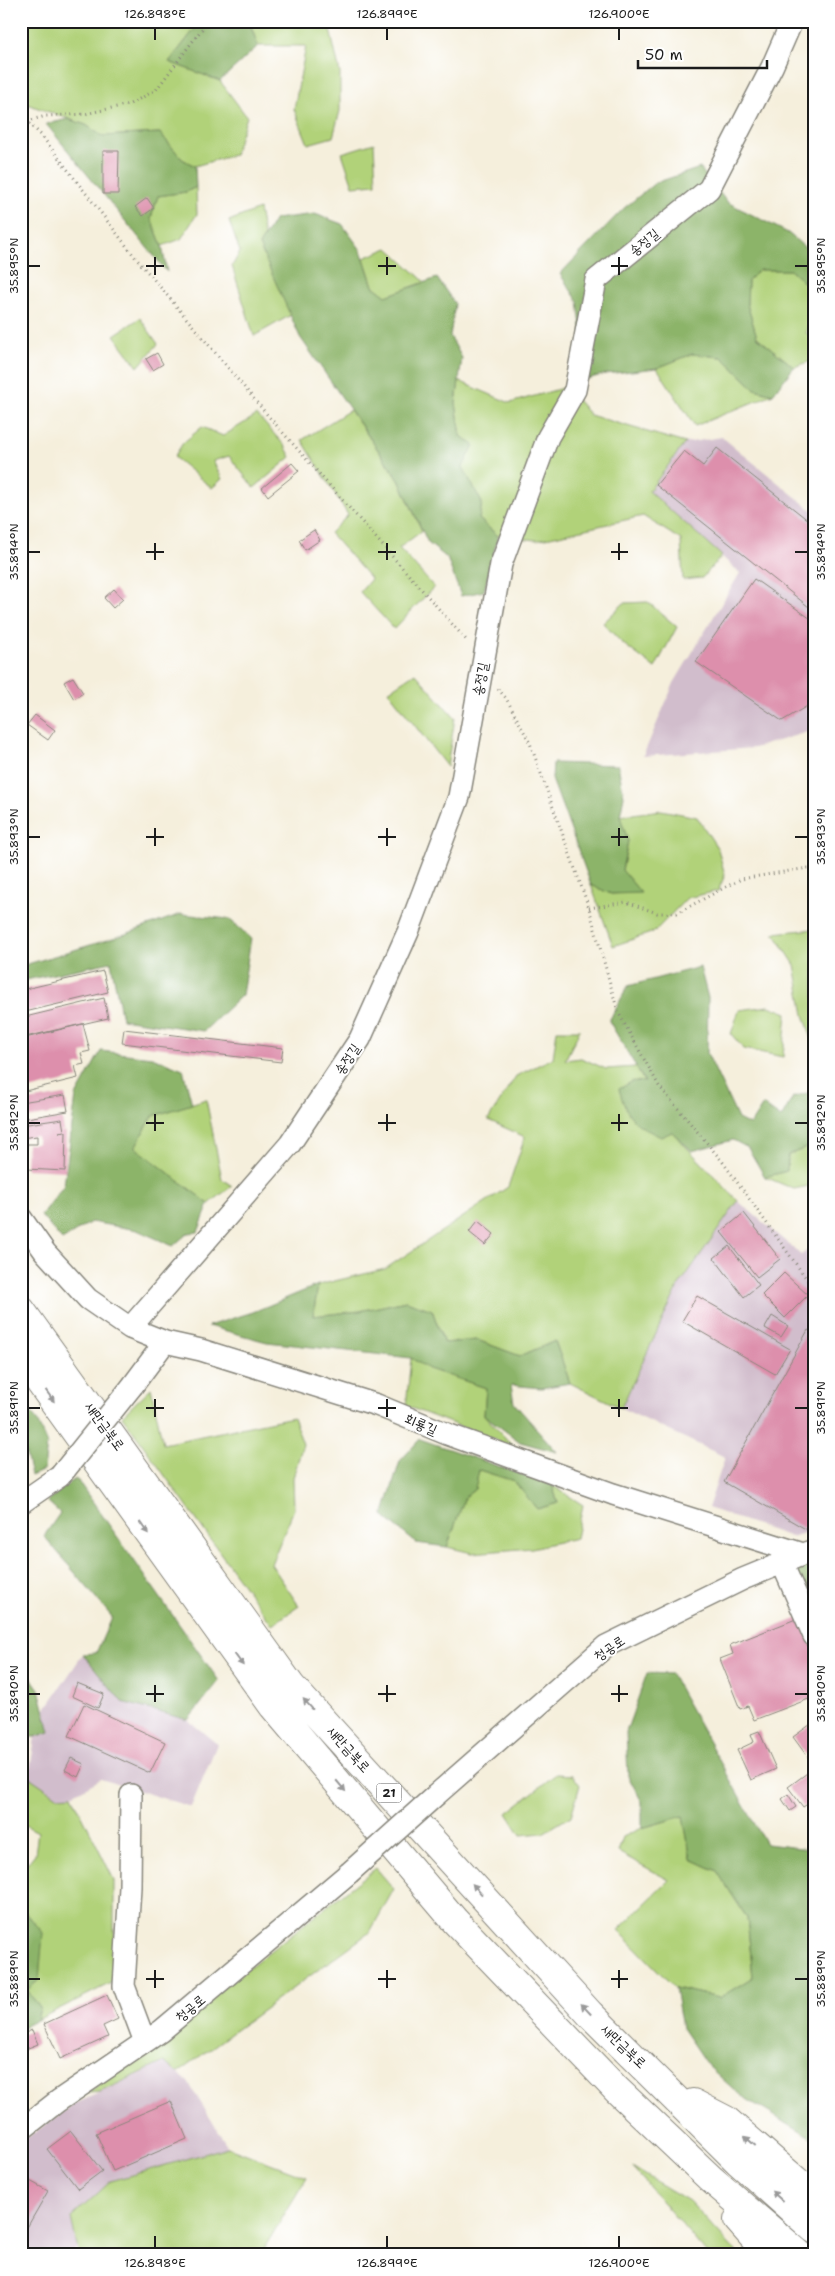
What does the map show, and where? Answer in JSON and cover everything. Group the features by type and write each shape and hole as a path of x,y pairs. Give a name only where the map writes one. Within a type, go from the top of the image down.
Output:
{"highway":[{"name":"새만금북로","path":"21,1310 291,1686 590,2014 671,2092 739,2162 814,2229"},
{"name":"새만금북로","path":"21,1356 273,1706 455,1921 617,2090 711,2179 800,2255"},
{"path":"617,2090 643,2130 782,2255"},
{"path":"671,2092 726,2120 814,2196"},
{"path":"728,2207 769,2255"}],"street":[{"name":"송정길","path":"130,1328 290,1144 360,1039 408,932 458,797 500,564 548,437 575,390 596,280 709,189 772,68 792,21"},
{"name":"회룡길","path":"21,1218 45,1252 88,1299 130,1328 165,1342 201,1350 377,1405 447,1434 614,1494 808,1552"},
{"path":"21,1503 60,1476 165,1342"},
{"name":"청공로","path":"21,2130 58,2101 145,2042 234,1971 349,1873 606,1646 677,1610 808,1552"},
{"path":"782,1563 814,1636"},
{"path":"131,1795 130,1886 124,1986 145,2042"}],"path":[{"path":"27,120 46,116 85,114 130,104 156,90 208,21"},
{"path":"21,118 27,120 41,135 135,257 270,418 467,639 482,669 506,698 530,744 589,908 618,1012 660,1086 722,1161 814,1289"},
{"path":"589,908 626,902 657,913 677,913 741,879 814,867"}],"shaded area":[{"path":"722,437 814,512 814,730 754,748 643,756 674,683 740,573 649,491 685,443"},
{"path":"738,1201 801,1255 814,1245 814,1530 791,1537 708,1508 725,1457 621,1408 678,1287"},
{"path":"83,1654 122,1702 188,1720 217,1744 191,1807 101,1779 72,1795 57,1796 29,1777 35,1737 50,1732 45,1710"},
{"path":"165,2062 188,2082 228,2147 111,2181 71,2218 77,2248 70,2255 21,2255 21,2142 75,2104"}],"green space":[{"path":"21,21 201,21 169,62 220,81 247,117 234,155 195,166 182,159 160,133 102,136 86,125 21,102"},
{"path":"201,21 249,21 258,46 220,81 169,62"},
{"path":"249,21 328,21 340,73 340,111 333,137 308,144 294,109 306,46 258,46"},
{"path":"68,119 86,125 102,136 160,133 182,159 195,166 196,187 186,192 158,196 151,218 162,246 167,272 46,124"},
{"path":"374,143 376,184 353,186 342,153"},
{"path":"700,168 727,202 788,233 814,255 814,291 790,270 759,270 748,281 747,304 757,337 794,367 773,394 755,389 722,357 692,354 657,368 606,374 587,379 578,301 560,274 623,209 655,183"},
{"path":"196,187 197,214 181,239 162,246 151,218 158,196 186,192"},
{"path":"259,209 264,237 259,245 291,315 254,336 232,266 240,252 229,221"},
{"path":"315,214 342,224 361,250 373,286 386,296 437,278 455,304 450,336 462,358 456,403 461,436 474,445 463,467 482,503 479,519 498,536 484,591 461,596 447,558 428,543 399,480 300,337 259,245 275,219"},
{"path":"388,248 425,282 386,296 373,286 364,258"},
{"path":"759,270 790,270 814,291 814,317 806,333 814,337 814,360 794,367 757,337 747,304 748,281"},
{"path":"140,318 158,344 138,367 114,335"},
{"path":"692,354 722,357 755,389 773,394 695,426 657,368"},
{"path":"459,381 510,403 566,387 590,415 685,443 649,491 722,556 702,578 683,580 681,540 643,516 537,540 498,536 479,519 482,503 462,467 461,436 456,403"},
{"path":"350,410 399,480 422,531 399,548 434,587 394,629 360,592 371,579 330,533 348,515 302,440"},
{"path":"257,415 285,446 291,457 254,488 229,456 213,461 222,479 212,488 174,457 183,443 202,427 223,436"},
{"path":"648,602 677,627 655,668 622,643 603,623 624,603"},
{"path":"415,673 455,718 447,767 388,691"},
{"path":"553,763 618,765 624,796 620,816 628,841 622,870 641,893 611,894 591,885 552,779"},
{"path":"661,810 697,817 718,849 725,875 718,891 687,898 654,932 613,946 591,885 611,894 640,892 622,871 628,841 619,816"},
{"path":"181,914 229,919 251,938 242,995 204,1031 122,1019 111,962 21,981 21,966 120,936"},
{"path":"814,929 814,1045 804,1015 795,965 774,933"},
{"path":"700,967 708,998 707,1053 738,1119 750,1125 763,1105 781,1118 793,1097 814,1091 814,1145 788,1155 787,1171 765,1177 748,1148 733,1140 692,1151 672,1132 661,1137 644,1128 633,1119 625,1107 619,1089 633,1081 645,1082 609,1021 628,986"},
{"path":"769,1006 787,1013 783,1057 744,1049 731,1034 739,1010"},
{"path":"557,1030 580,1030 565,1060 581,1058 606,1069 636,1067 672,1132 738,1201 678,1287 621,1408 570,1383 555,1341 520,1356 477,1340 444,1343 432,1310 406,1301 360,1311 313,1316 318,1285 385,1269 508,1187 525,1137 488,1120 516,1076 553,1058"},
{"path":"101,1051 152,1057 183,1069 192,1104 153,1116 135,1147 209,1204 198,1232 188,1233 173,1246 137,1230 91,1222 62,1240 41,1216 64,1185 76,1096"},
{"path":"206,1099 222,1179 232,1186 209,1204 135,1147 153,1116"},
{"path":"814,1145 814,1185 794,1189 765,1177 786,1171 788,1155"},
{"path":"318,1285 313,1316 360,1311 406,1301 432,1310 444,1343 477,1340 520,1356 555,1341 570,1383 541,1388 511,1385 514,1403 557,1452 520,1442 484,1415 486,1388 429,1369 411,1358 267,1342 208,1326 253,1312"},
{"path":"411,1358 429,1369 486,1388 484,1415 514,1447 406,1406"},
{"path":"151,1388 163,1444 293,1417 303,1444 293,1478 294,1509 271,1564 299,1606 272,1625 122,1416"},
{"path":"21,1397 37,1421 47,1444 44,1470 31,1476 21,1433"},
{"path":"420,1439 552,1485 558,1503 537,1509 514,1481 479,1470 475,1489 465,1497 447,1547 416,1543 383,1516 400,1461"},
{"path":"479,1470 514,1481 537,1509 558,1503 552,1485 583,1505 576,1538 532,1548 472,1553 447,1547 465,1497 475,1489"},
{"path":"76,1478 219,1681 188,1720 122,1702 83,1654 96,1653 112,1617 44,1536 60,1513 47,1501"},
{"path":"814,1562 814,1610 793,1568"},
{"path":"21,1664 39,1689 50,1732 35,1737 21,1737"},
{"path":"647,1673 671,1674 766,1844 809,1849 814,1860 814,2140 740,2095 707,2065 682,2028 675,1988 719,1998 753,1977 747,1918 717,1871 691,1859 683,1816 642,1828 642,1802 628,1776 626,1732"},
{"path":"556,1774 572,1775 580,1785 571,1816 543,1833 521,1835 507,1813"},
{"path":"29,1777 57,1796 72,1795 114,1880 114,1930 119,1979 37,2020 40,2008 27,1990 43,1933 21,1907 26,1865 35,1854 38,1832 21,1823 21,1788"},
{"path":"683,1816 691,1859 717,1871 747,1918 753,1977 719,1998 675,1988 618,1930 669,1880 618,1852 623,1837 642,1828"},
{"path":"376,1868 394,1889 370,1932 177,2073 164,2062 100,2092 88,2093"},
{"path":"21,1907 43,1933 39,1980 27,1990 40,2008 37,2020 21,2028 21,1995 23,1994 21,1992"},
{"path":"228,2147 307,2177 260,2255 79,2255 71,2218 111,2181"},
{"path":"632,2167 689,2201 739,2255 708,2255"}],"building":[{"path":"103,151 119,151 118,194 103,194"},
{"path":"147,198 154,208 143,216 135,207"},
{"path":"157,353 163,364 153,370 146,359"},
{"path":"717,448 814,525 814,611 656,485 684,451 703,466"},
{"path":"292,463 299,471 268,496 262,488"},
{"path":"314,530 320,540 305,550 299,540"},
{"path":"754,579 814,621 814,702 782,721 696,662"},
{"path":"114,589 123,599 113,608 104,598"},
{"path":"73,677 83,693 74,699 64,682"},
{"path":"35,715 55,730 48,740 27,725"},
{"path":"103,971 108,992 21,1013 21,990"},
{"path":"104,998 108,1018 21,1038 21,1018"},
{"path":"83,1024 90,1051 81,1053 84,1064 75,1066 78,1078 21,1092 21,1039"},
{"path":"124,1029 283,1048 281,1062 122,1043"},
{"path":"65,1095 68,1111 21,1119 21,1102"},
{"path":"62,1119 64,1131 59,1132 66,1132 65,1171 26,1169 27,1144 37,1144 37,1136 21,1138 21,1125"},
{"path":"744,1213 780,1259 757,1277 721,1232"},
{"path":"478,1221 494,1234 485,1245 469,1232"},
{"path":"729,1246 759,1285 744,1297 714,1258"},
{"path":"784,1273 808,1295 785,1318 762,1295"},
{"path":"697,1296 790,1349 775,1374 682,1321"},
{"path":"772,1316 788,1326 781,1337 765,1328"},
{"path":"808,1330 814,1333 814,1524 809,1531 724,1482"},
{"path":"801,1617 814,1650 814,1697 754,1720 748,1706 740,1709 720,1659 733,1654 730,1645"},
{"path":"77,1683 104,1694 98,1708 72,1696"},
{"path":"84,1704 165,1742 150,1773 69,1736"},
{"path":"814,1722 814,1762 812,1763 793,1737"},
{"path":"759,1731 776,1769 751,1780 737,1750 754,1742 751,1734"},
{"path":"71,1758 84,1764 78,1777 65,1770"},
{"path":"814,1768 814,1800 803,1807 788,1787"},
{"path":"788,1794 796,1807 790,1811 782,1799"},
{"path":"107,1995 118,2019 103,2026 108,2037 60,2059 44,2024"},
{"path":"32,2030 38,2044 21,2051 21,2035"},
{"path":"171,2101 187,2139 113,2171 96,2133"},
{"path":"71,2131 102,2171 78,2189 47,2149"},
{"path":"21,2176 48,2191 21,2238"}]}
